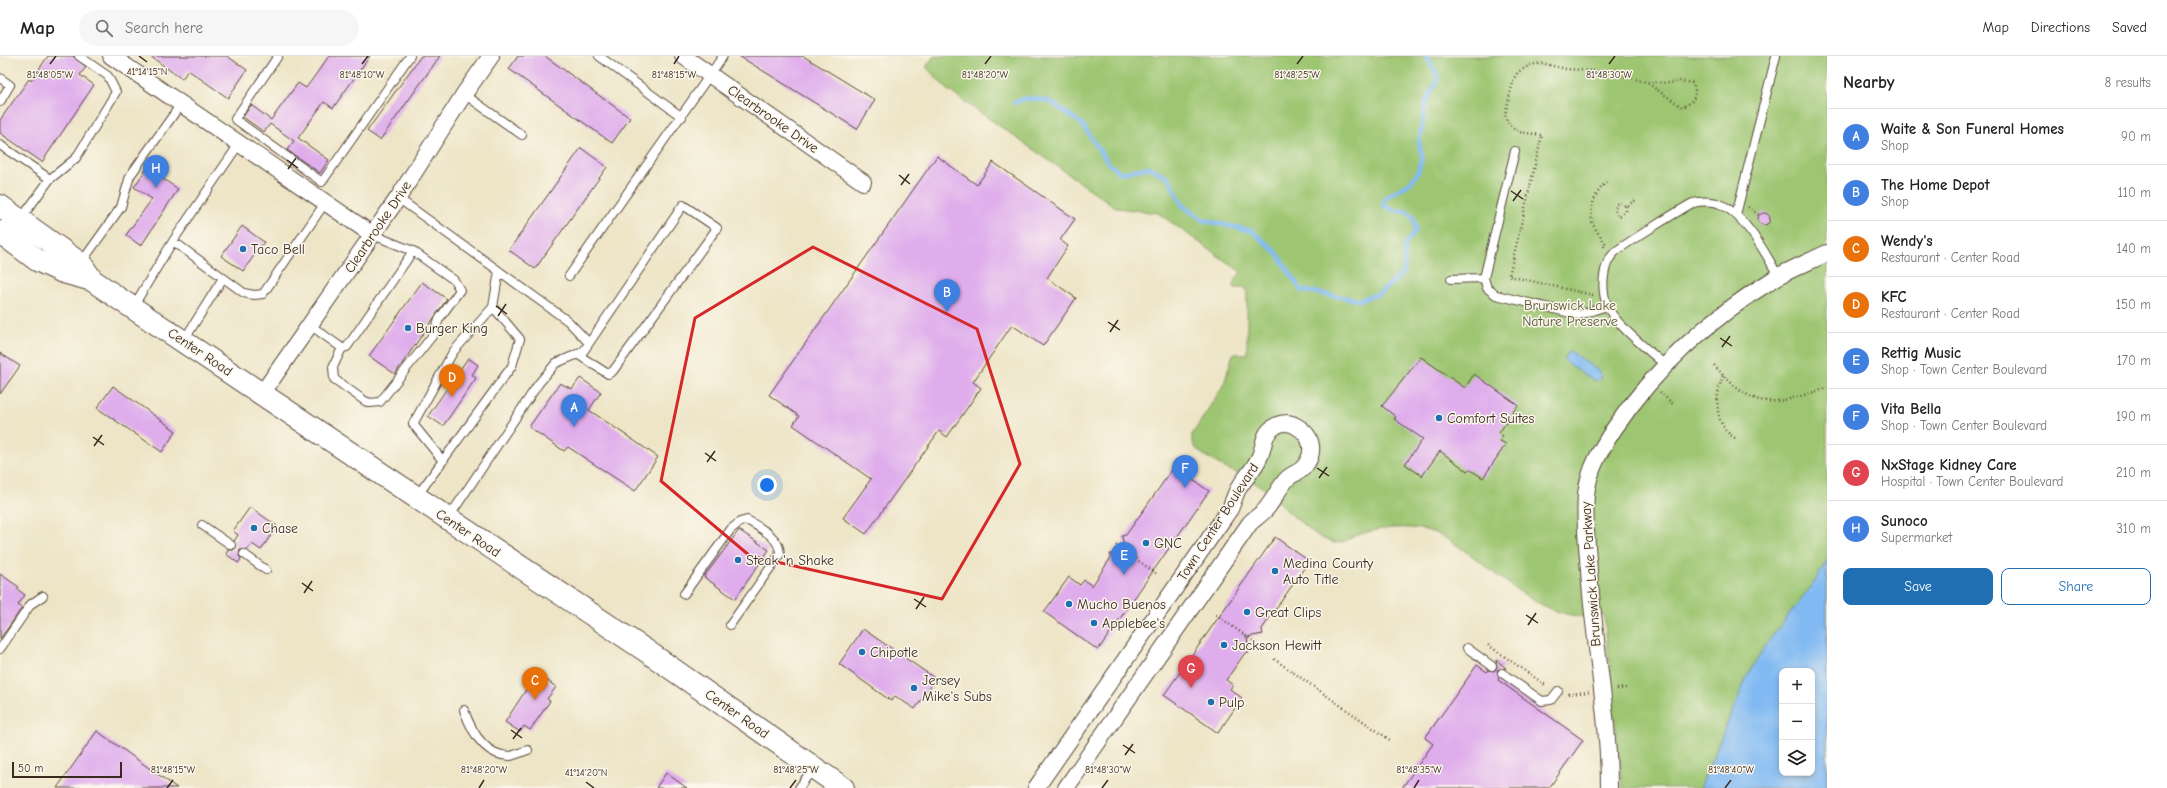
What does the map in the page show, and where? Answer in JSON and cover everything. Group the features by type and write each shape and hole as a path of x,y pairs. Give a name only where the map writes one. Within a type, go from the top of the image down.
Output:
{"main road":[{"name":"Center Road","path":"0,206 132,308 645,650 843,788"},
{"name":"Center Road","path":"0,232 37,260 63,272 86,272"}],"street":[{"path":"111,56 373,235"},
{"name":"Clearbrooke Drive","path":"261,395 373,235 464,94 491,56"},
{"name":"Clearbrooke Drive","path":"684,56 863,182"},
{"name":"Brunswick Lake Parkway","path":"1609,788 1609,759 1592,617 1585,520 1586,493 1593,464 1624,414 1665,365 1724,314 1778,276 1827,253"},
{"name":"Town Center Boulevard","path":"1036,788 1230,509 1238,490 1260,458 1262,442 1267,434 1274,426 1282,423 1300,428 1306,433 1311,443 1312,454 1307,462 1301,470 1287,478 1266,510 1250,523 1066,788"}],"lane":[{"path":"20,220 50,180 76,158 116,92 108,76 80,56"},
{"path":"278,56 235,119 322,182 410,56"},
{"path":"599,56 682,118"},
{"path":"569,276 682,118 724,56"},
{"path":"1736,215 1776,56"},
{"path":"0,78 10,85 0,102"},
{"path":"464,94 522,135"},
{"path":"86,272 121,207 130,176 181,104"},
{"path":"132,308 173,241 239,144"},
{"path":"0,145 50,180"},
{"path":"1516,151 1484,278 1487,288 1496,295 1579,315 1607,306"},
{"path":"398,198 568,321 589,344"},
{"path":"173,241 244,293 254,295 264,294 325,203"},
{"path":"1665,365 1616,319 1607,306 1604,291 1604,277 1614,253 1693,203 1719,204 1736,215 1754,238 1778,276"},
{"path":"447,519 539,383 556,363 577,354 583,352 683,206 717,228 613,371 608,374 577,354"},
{"path":"373,235 413,251 454,280 460,290 438,319 433,335 380,402 370,403 334,379 333,367 342,348 347,347 413,251"},
{"path":"443,461 414,424 453,352 493,307 499,271"},
{"path":"183,341 223,278"},
{"path":"1451,279 1484,278"},
{"path":"416,498 512,366 520,339 493,307"},
{"path":"310,325 342,348"},
{"path":"684,594 731,529 740,522 747,520 762,529 776,540 780,554 730,625"},
{"path":"202,525 231,545"},
{"path":"244,554 266,570"},
{"path":"0,649 31,604 43,596"},
{"path":"1467,648 1492,666"},
{"path":"1502,673 1542,701 1551,700 1558,691"},
{"path":"464,710 476,738 483,744 493,750 510,756 528,750"},
{"path":"799,788 814,767"}],"path":[{"path":"1593,292 1592,296 1508,276 1542,135 1518,132 1513,128 1507,121 1505,114 1508,99 1514,78 1518,72 1530,65 1540,63 1566,69 1607,72 1646,82 1670,83 1681,81 1692,83 1696,92 1694,98 1688,105 1682,107 1646,82"},
{"path":"1604,249 1605,243 1592,221 1592,214 1597,191 1608,181"},
{"path":"1626,206 1636,200"},
{"path":"1619,203 1626,206 1626,212 1623,215 1619,216 1615,213 1616,204 1619,203"},
{"path":"1748,207 1759,215"},
{"path":"1714,365 1723,376 1744,394 1767,401 1789,399 1827,388"},
{"path":"1723,376 1718,392 1719,413 1724,429 1728,434 1737,439"},
{"path":"1658,390 1674,405"},
{"path":"1116,544 1157,574"},
{"path":"1216,615 1256,643"},
{"path":"1488,645 1547,686"},
{"path":"1274,659 1390,740"},
{"path":"1613,689 1626,688"},
{"path":"1567,694 1591,692"}],"highlighted area":[{"path":"813,247 977,329 1020,464 942,599 750,556 661,481 695,318"}],"green space":[{"name":"Brunswick Lake Nature Preserve","path":"934,56 1827,56 1827,788 1622,788 1604,615 1581,616 1559,612 1538,603 1459,547 1440,535 1421,529 1390,528 1360,534 1340,543 1319,537 1258,484 1221,466 1199,452 1194,445 1192,435 1224,384 1233,354 1247,354 1247,288 1235,288 1233,283 1241,272 1158,213 1117,208 948,90 926,67"}],"water":[{"path":"1570,351 1600,372 1601,378 1595,381 1566,362 1563,359"},
{"path":"1827,560 1827,788 1700,788 1748,674 1770,639 1814,583"}],"building":[{"path":"48,56 73,56 86,67 80,75 94,85 42,162 0,133 0,120 29,79 31,81"},
{"path":"150,56 227,56 247,70 228,98 188,70 182,79"},
{"path":"329,56 370,56 333,108 324,102 298,138 329,160 320,173 287,150 294,141 270,124 264,132 243,117 251,105 271,120 298,83 306,88"},
{"path":"421,56 440,56 380,140 367,131"},
{"path":"518,56 545,56 630,118 612,143 509,69"},
{"path":"739,56 803,56 875,100 857,129"},
{"path":"581,148 607,167 535,269 509,250"},
{"path":"937,156 977,185 993,162 1075,219 1060,240 1068,246 1047,278 1076,298 1043,346 1012,325 973,382 981,388 947,437 939,431 866,534 843,518 871,479 793,425 799,416 769,395"},
{"path":"147,168 178,189 141,246 126,235 152,199 134,187"},
{"path":"1766,213 1769,214 1769,224 1762,225 1759,224 1758,217 1759,214"},
{"name":"Taco Bell","path":"242,226 264,242 243,271 221,256"},
{"name":"Burger King","path":"422,282 447,299 395,374 369,356"},
{"path":"0,353 20,366 0,394"},
{"name":"Comfort Suites","path":"1421,357 1465,388 1474,374 1518,405 1499,433 1503,436 1500,441 1506,444 1483,478 1469,469 1467,471 1440,451 1422,476 1405,464 1423,439 1394,419 1396,417 1382,406"},
{"path":"468,358 478,365 472,375 476,378 443,426 428,416"},
{"path":"580,378 601,392 589,410 658,457 635,491 568,447 564,451 529,427 560,383 572,389"},
{"path":"113,386 176,431 162,452 97,408"},
{"path":"1174,467 1209,491 1098,650 1044,612 1069,577 1080,585 1084,580 1092,586 1110,559 1110,554 1125,552 1122,536 1126,535"},
{"path":"250,507 277,526 261,550 252,544 247,550 240,550 239,556 241,559 238,563 226,554 228,550 233,550 236,548 234,541 238,535 233,531"},
{"path":"739,530 769,550 735,599 704,577"},
{"path":"1275,537 1309,561 1262,629 1263,634 1247,637 1249,652 1245,653 1226,680 1233,685 1230,689 1242,698 1218,733 1164,695"},
{"path":"0,574 19,587 17,589 25,595 18,605 22,608 0,639"},
{"path":"863,629 936,679 915,709 895,696 891,701 839,664"},
{"path":"1496,660 1506,668 1497,670 1498,680 1583,740 1549,788 1402,788 1433,744 1425,738 1477,665 1487,672 1489,670 1494,671 1497,667"},
{"path":"537,673 556,687 547,699 550,701 530,730 524,726 520,732 505,722"},
{"path":"97,731 163,778 177,788 57,788"},
{"path":"666,773 687,788 656,788"}],"waterway":[{"path":"1014,103 1026,98 1049,101 1082,124 1109,164 1121,173 1149,167 1168,177 1183,206 1203,220 1252,231 1276,252 1301,290 1358,300 1379,294 1404,272 1405,245 1416,230 1413,217 1406,211 1396,211 1383,205 1386,197 1410,183 1418,172 1422,156 1419,142 1426,102 1437,81 1436,72 1426,56"}],"place":[{"name":"Sunoco","path":"156,188"},
{"name":"Taco Bell","path":"243,249"},
{"name":"The Home Depot","path":"947,312"},
{"name":"Burger King","path":"408,328"},
{"name":"KFC","path":"452,397"},
{"name":"Comfort Suites","path":"1439,418"},
{"name":"Waite & Son Funeral Homes","path":"574,427"},
{"name":"Vita Bella","path":"1185,488"},
{"name":"Chase","path":"254,528"},
{"name":"GNC","path":"1146,543"},
{"name":"Steak 'n Shake","path":"738,560"},
{"name":"Medina County Auto Title","path":"1275,571"},
{"name":"Rettig Music","path":"1124,575"},
{"name":"Mucho Buenos","path":"1069,604"},
{"name":"Great Clips","path":"1247,612"},
{"name":"Applebee's","path":"1094,623"},
{"name":"Jackson Hewitt","path":"1224,645"},
{"name":"Chipotle","path":"862,652"},
{"name":"Jersey Mike's Subs","path":"914,688"},
{"name":"NxStage Kidney Care","path":"1191,688"},
{"name":"Wendy's","path":"535,700"},
{"name":"Pulp","path":"1211,702"}]}
